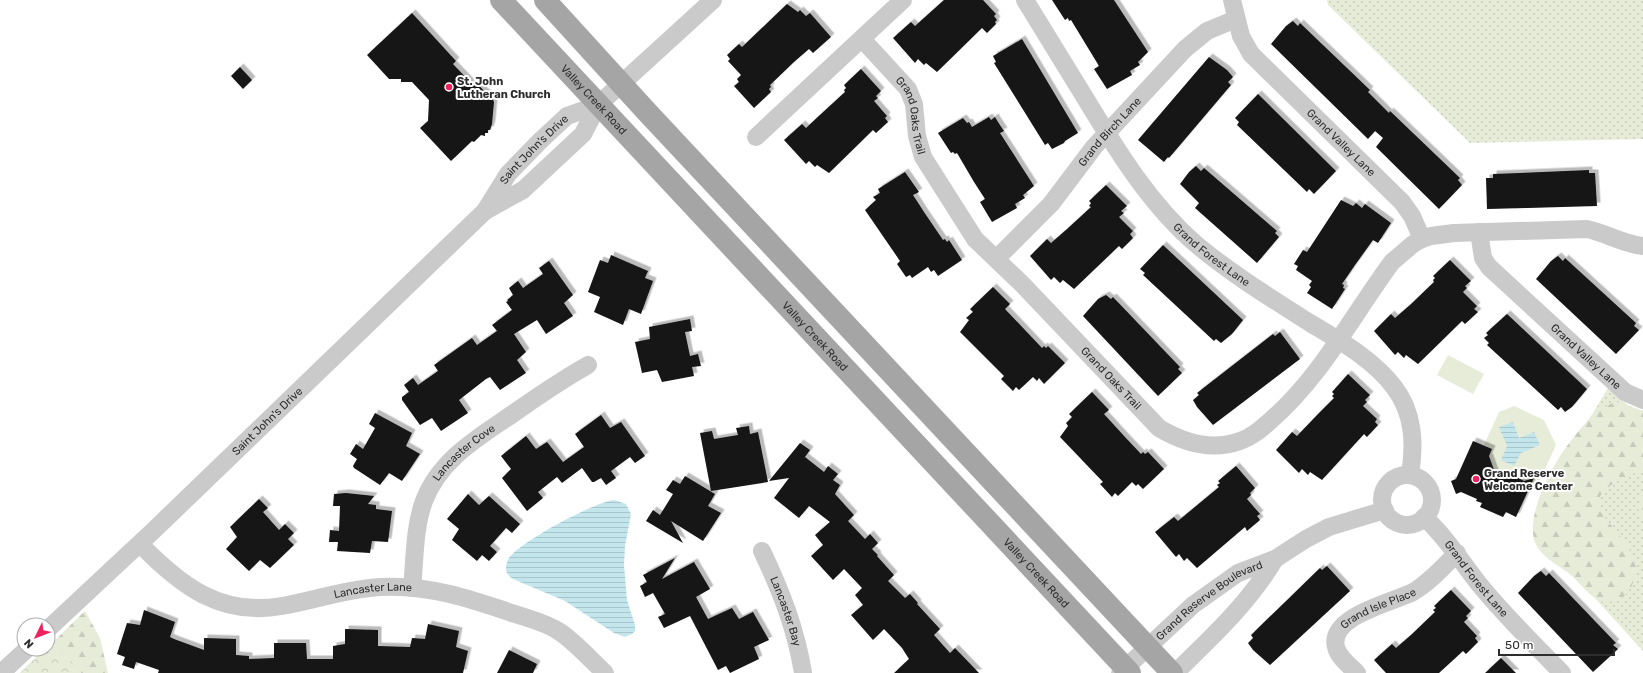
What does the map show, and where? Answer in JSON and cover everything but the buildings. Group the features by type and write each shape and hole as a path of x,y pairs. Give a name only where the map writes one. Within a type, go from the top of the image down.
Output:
{"main road":[{"name":"Valley Creek Road","path":"501,0 1125,671"},
{"path":"545,0 621,84 1173,673"}],"street":[{"name":"Saint John's Drive","path":"485,211 523,190 583,134 598,105 713,0"},
{"path":"756,137 903,0"},
{"name":"Grand Forest Lane","path":"1025,0 1106,134 1145,189 1195,243 1243,280 1338,340 1372,364 1399,394 1407,410 1413,437 1413,457 1410,475"},
{"name":"Grand Valley Lane","path":"1232,0 1236,19 1244,42 1255,59 1402,202 1412,216 1422,239"},
{"name":"Grand Birch Lane","path":"996,259 1052,204 1082,163 1106,134 1192,41 1207,30 1236,19"},
{"name":"Grand Oaks Trail","path":"862,39 908,90 914,104 917,136 923,157 975,239 1022,284 1159,428 1175,438 1194,444 1211,446 1227,445 1242,441 1256,432 1290,403 1309,382 1396,258 1422,239"},
{"name":"Saint John's Drive","path":"56,622 140,544 485,211 508,174 545,136 567,116 598,105"},
{"path":"1422,239 1454,233 1587,229 1603,232 1621,240 1643,246"},
{"name":"Grand Valley Lane","path":"1479,232 1483,258 1489,267 1625,392 1643,400"},
{"name":"Lancaster Cove","path":"412,588 420,515 428,492 439,474 451,459 473,442 561,381 588,366"},
{"path":"1410,475 1418,477 1430,490 1432,498 1431,506 1424,517 1416,523 1401,524 1394,521 1384,510 1382,501 1383,493 1387,485 1393,479 1410,475"},
{"name":"Grand Reserve Boulevard","path":"1125,671 1148,647 1193,605 1238,573 1275,559 1306,539 1329,527 1384,510"},
{"name":"Grand Forest Lane","path":"1424,517 1442,535 1479,584 1501,609 1562,673"},
{"name":"Lancaster Lane","path":"140,544 165,570 186,586 212,599 235,605 271,607 366,588 412,588 465,597 544,624 566,637 605,673"},
{"name":"Lancaster Bay","path":"762,551 786,605 795,636 803,673"},
{"name":"Grand Isle Place","path":"1357,673 1340,655 1336,648 1335,638 1338,632 1358,615 1371,608 1407,595 1419,588 1457,554"},
{"name":"Grand Reserve Boulevard","path":"1173,673 1209,640 1253,592 1275,559"},
{"path":"1,673 18,657"}],"green space":[{"path":"1327,0 1643,0 1643,139 1470,143 1328,5"},
{"path":"1448,355 1484,374 1473,394 1437,375"},
{"path":"1608,388 1629,406 1643,411 1643,651 1593,596 1580,431"},
{"path":"1618,402 1643,411 1643,468 1613,484 1603,492 1599,498 1600,507 1604,516 1626,544 1636,566 1635,578 1631,587 1623,598 1613,603 1606,603 1599,601 1571,575 1541,552 1534,537 1533,524 1541,494 1555,464 1563,452 1579,430 1597,412 1611,404"},
{"path":"1514,406 1544,420 1556,445 1540,480 1530,484 1509,473 1504,475 1501,482 1498,480 1492,464 1485,464 1492,449 1484,445 1499,412"},
{"path":"1643,494 1643,521 1639,515 1638,508"},
{"path":"85,611 100,638 108,673 20,673 37,657 56,657 56,639"},
{"path":"56,647 81,673 20,673 37,657 56,657"}],"water":[{"path":"1513,422 1519,438 1534,432 1540,445 1521,453 1514,466 1501,460 1507,446 1499,427"},
{"path":"614,500 626,504 631,514 625,546 624,565 627,600 635,625 635,631 625,637 614,633 565,601 513,579 508,575 506,570 506,564 509,558 527,542 575,515 604,502"}],"place":[{"name":"St. John Lutheran Church","path":"449,87"},
{"name":"Grand Reserve Welcome Center","path":"1476,479"}]}
